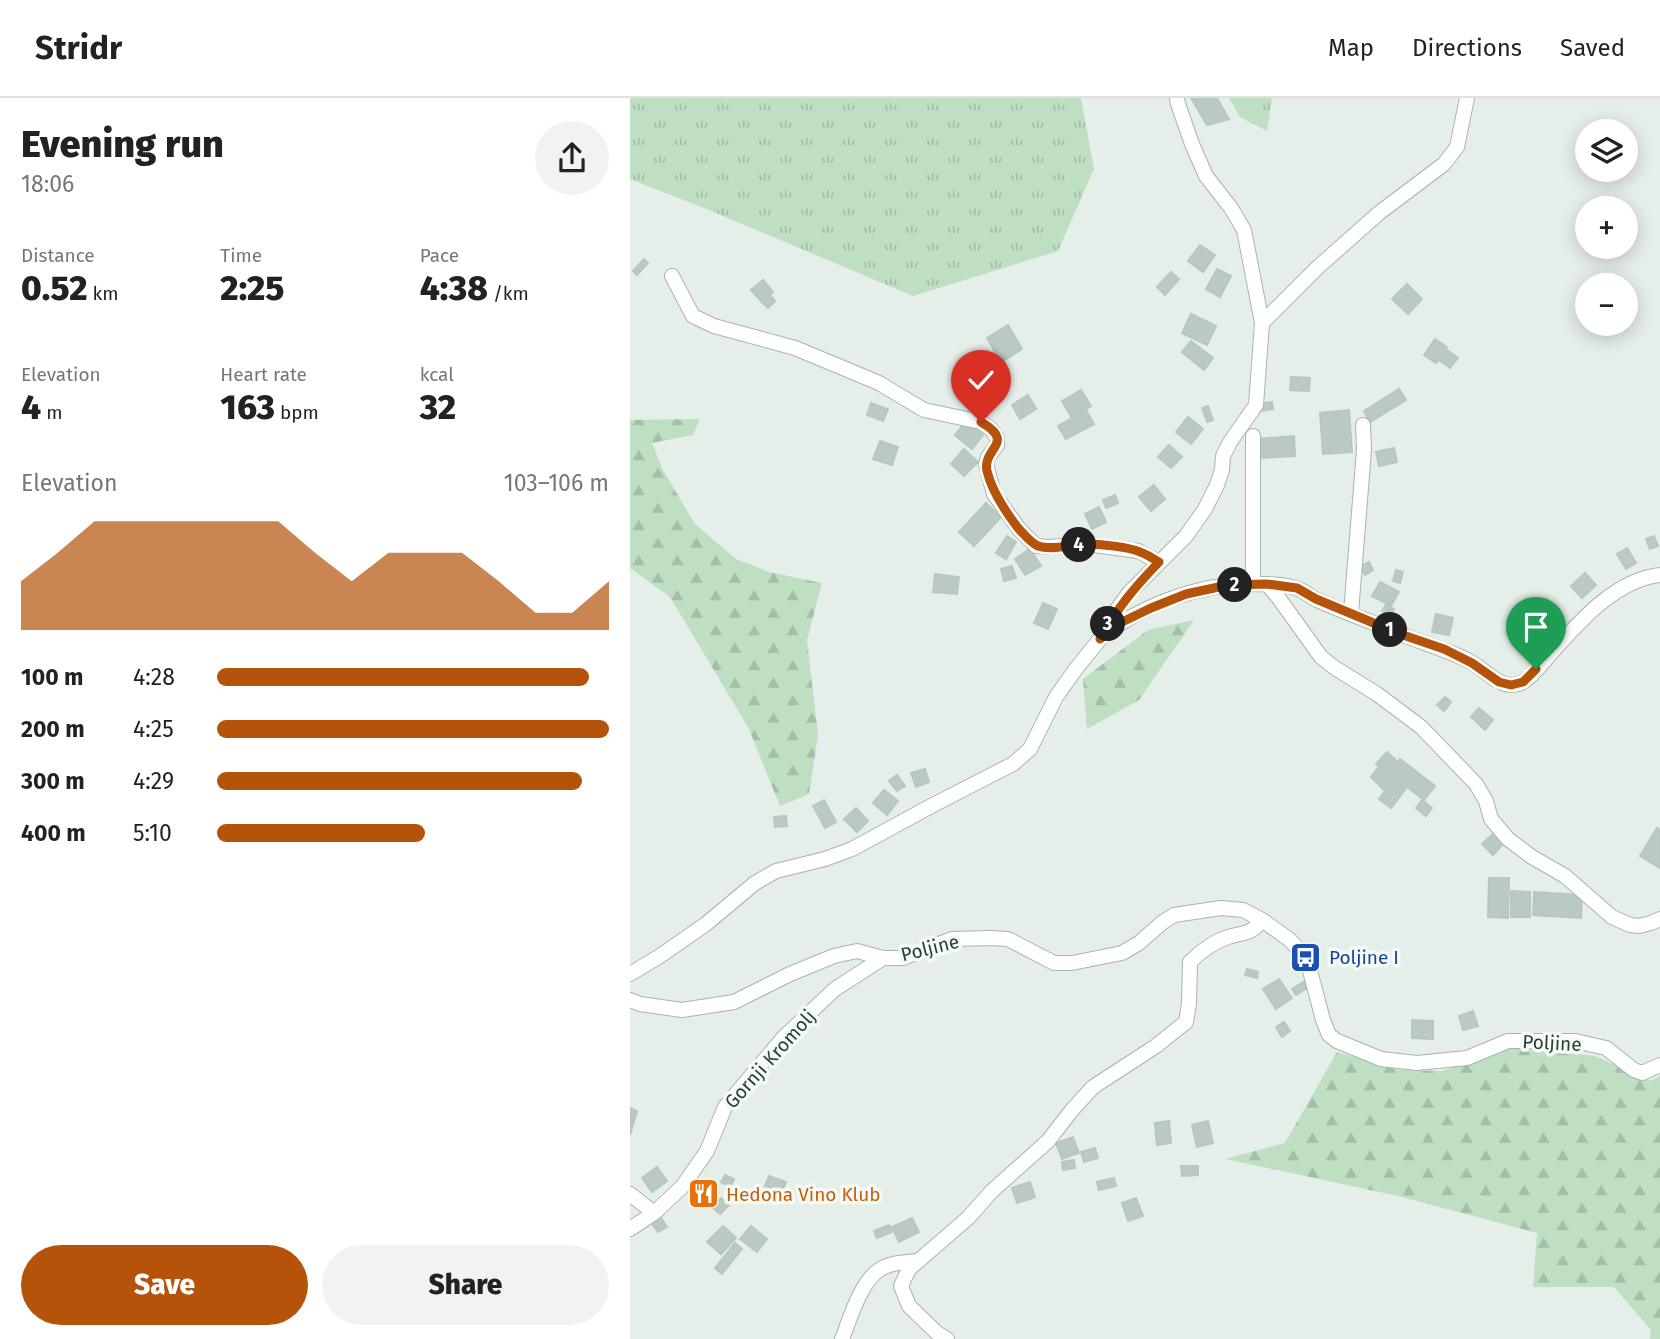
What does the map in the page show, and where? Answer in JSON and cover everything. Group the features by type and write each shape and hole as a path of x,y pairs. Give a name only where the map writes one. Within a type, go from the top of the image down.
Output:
{"street":[{"path":"630,974 706,924 755,883 776,871 852,849 1013,764 1030,749 1056,697 1100,639 1129,593 1186,536 1205,509 1217,485 1223,456 1256,405 1262,323 1244,230 1206,176 1177,98"},
{"path":"1262,323 1317,268 1369,222 1444,164 1457,148 1467,98"},
{"path":"672,276 693,316 714,326 795,348 879,383 924,410 981,422 991,429 997,438 997,445 986,464 995,494 1019,529 1037,546 1087,544 1138,551 1159,562"},
{"path":"1351,613 1364,450 1363,425"},
{"path":"1253,436 1260,584"},
{"path":"1100,639 1120,623 1186,594 1228,585 1260,584 1297,588 1316,599 1400,634 1444,649 1472,663 1499,682 1511,685 1523,682 1568,634 1604,601 1628,585 1660,575"},
{"path":"1260,584 1278,597 1321,657 1421,727 1476,784 1486,801 1492,820 1508,839 1565,876 1612,917 1639,926 1660,919"},
{"name":"Poljine","path":"630,1000 682,1010 734,1002 834,956 857,951 883,958 903,958 953,939 1008,939 1054,963 1072,963 1122,953 1174,915 1221,908 1243,910 1290,940 1309,967 1329,1035 1381,1059 1417,1063 1467,1058 1508,1041 1575,1041 1606,1048 1642,1073 1660,1065"},
{"path":"947,1339 937,1334 909,1306 901,1286 909,1269 968,1218 992,1191 1048,1141 1093,1087 1156,1046 1186,1022 1190,962 1203,950 1228,937 1248,933 1262,920"},
{"name":"Gornji Kromolj","path":"630,1228 654,1213 682,1187 707,1151 725,1107 785,1037 835,989 883,958"},
{"path":"630,1194 654,1213"},
{"path":"842,1339 869,1280 880,1269 916,1261"}],"green space":[{"path":"630,98 1081,98 1094,169 1058,251 913,296 630,179"},
{"path":"1229,98 1272,98 1267,131 1240,117"},
{"path":"700,419 693,435 652,443 663,470 695,524 736,559 769,572 822,583 807,640 818,735 809,794 780,806 749,729 670,597 630,568 630,420"},
{"path":"1194,620 1139,700 1087,729 1083,679 1148,630"},
{"path":"1512,1046 1595,1056 1651,1081 1660,1076 1660,1339 1650,1339 1651,1330 1614,1287 1533,1287 1537,1233 1398,1196 1225,1159 1285,1143 1337,1052 1400,1070 1442,1071"}],"building":[{"path":"1191,98 1217,98 1229,119 1207,125"},
{"path":"1200,245 1215,255 1203,272 1188,261"},
{"path":"644,259 648,263 637,275 633,271"},
{"path":"1217,269 1231,276 1220,297 1206,289"},
{"path":"1171,272 1179,279 1165,295 1157,287"},
{"path":"763,280 773,292 762,302 751,290"},
{"path":"1407,284 1422,299 1408,314 1392,299"},
{"path":"770,295 775,301 768,308 762,302"},
{"path":"1191,314 1216,326 1207,345 1182,333"},
{"path":"1008,325 1022,349 1001,362 987,338"},
{"path":"1435,339 1447,347 1436,363 1424,355"},
{"path":"1191,341 1213,358 1204,370 1182,352"},
{"path":"1447,350 1458,358 1450,368 1439,360"},
{"path":"1291,377 1310,378 1309,391 1290,390"},
{"path":"1399,389 1406,400 1370,422 1364,411"},
{"path":"1081,390 1091,406 1072,418 1062,401"},
{"path":"1028,395 1036,409 1020,419 1012,405"},
{"path":"1272,402 1273,409 1259,411 1258,404"},
{"path":"871,403 888,409 883,421 867,415"},
{"path":"1208,406 1213,420 1207,422 1202,408"},
{"path":"1086,410 1094,424 1066,439 1058,426"},
{"path":"1349,410 1352,452 1323,454 1320,413"},
{"path":"1188,417 1203,429 1191,444 1176,432"},
{"path":"966,421 983,435 972,449 955,435"},
{"path":"1294,436 1295,456 1260,458 1258,439"},
{"path":"880,441 898,447 892,465 873,459"},
{"path":"1169,445 1182,457 1171,468 1158,457"},
{"path":"1394,448 1397,462 1379,466 1376,452"},
{"path":"964,449 978,462 964,476 951,464"},
{"path":"1154,485 1165,499 1151,511 1139,497"},
{"path":"1115,495 1118,503 1106,508 1103,500"},
{"path":"986,503 1001,517 974,546 959,532"},
{"path":"1099,507 1106,522 1092,529 1085,514"},
{"path":"1007,536 1016,542 1006,559 996,553"},
{"path":"1654,536 1658,546 1650,549 1646,539"},
{"path":"1627,548 1636,563 1626,569 1617,554"},
{"path":"1030,549 1041,566 1025,575 1015,559"},
{"path":"1369,562 1373,570 1365,575 1360,566"},
{"path":"1012,566 1016,578 1004,581 1001,569"},
{"path":"1396,570 1403,572 1400,583 1393,581"},
{"path":"1585,573 1596,585 1582,598 1571,586"},
{"path":"935,574 959,577 957,594 933,592"},
{"path":"1380,582 1399,592 1391,606 1372,596"},
{"path":"1043,603 1057,609 1048,629 1034,623"},
{"path":"1386,605 1394,609 1391,616 1382,611"},
{"path":"1436,614 1453,618 1449,635 1432,632"},
{"path":"1445,697 1451,702 1444,711 1437,705"},
{"path":"1479,708 1493,720 1485,730 1471,717"},
{"path":"1387,752 1435,786 1424,800 1407,787 1391,808 1379,799 1385,791 1371,777 1379,766 1376,764"},
{"path":"925,769 929,782 916,787 911,773"},
{"path":"897,775 905,786 897,791 889,781"},
{"path":"884,790 898,801 887,815 873,803"},
{"path":"824,800 836,822 825,828 813,806"},
{"path":"1422,800 1432,808 1426,816 1416,808"},
{"path":"856,808 868,821 857,832 844,819"},
{"path":"786,816 787,826 775,827 774,817"},
{"path":"1657,828 1660,830 1660,868 1640,856"},
{"path":"1494,833 1504,843 1493,855 1482,844"},
{"path":"1489,878 1509,878 1508,918 1488,917"},
{"path":"1511,891 1530,892 1530,917 1511,917"},
{"path":"1534,892 1582,895 1581,918 1533,915"},
{"path":"1247,969 1258,972 1257,978 1245,975"},
{"path":"1279,979 1292,998 1276,1009 1263,989"},
{"path":"1305,981 1309,987 1296,995 1292,989"},
{"path":"1473,1011 1478,1026 1463,1030 1459,1016"},
{"path":"1412,1020 1433,1021 1433,1039 1412,1038"},
{"path":"1284,1022 1290,1031 1282,1037 1276,1027"},
{"path":"630,1108 637,1111 630,1135"},
{"path":"1169,1121 1171,1143 1157,1145 1155,1123"},
{"path":"1208,1121 1213,1143 1197,1147 1192,1125"},
{"path":"1073,1137 1079,1153 1062,1159 1056,1143"},
{"path":"1095,1148 1098,1158 1084,1162 1081,1152"},
{"path":"1074,1160 1075,1168 1063,1170 1062,1162"},
{"path":"1181,1166 1198,1166 1198,1175 1182,1176"},
{"path":"657,1167 667,1181 652,1192 642,1178"},
{"path":"725,1175 734,1179 731,1187 721,1182"},
{"path":"769,1176 786,1182 778,1203 761,1197"},
{"path":"1114,1178 1116,1186 1099,1190 1097,1182"},
{"path":"1030,1182 1035,1197 1017,1203 1012,1188"},
{"path":"721,1198 729,1205 720,1214 712,1207"},
{"path":"1136,1198 1143,1216 1128,1221 1122,1203"},
{"path":"659,1215 667,1227 658,1232 650,1221"},
{"path":"912,1218 919,1232 899,1242 892,1227"},
{"path":"889,1225 892,1232 877,1238 874,1231"},
{"path":"723,1226 736,1238 721,1254 707,1242"},
{"path":"751,1226 767,1239 757,1252 740,1239"},
{"path":"735,1243 742,1249 722,1274 715,1268"}],"place":[{"name":"Poljine I","path":"1306,957"},
{"name":"Hedona Vino Klub","path":"703,1194"}],"route":[{"path":"981,422 991,429 997,438 997,445 986,464 995,494 1019,529 1037,546 1087,544 1138,551 1159,562 1129,593 1100,639 1120,623 1186,594 1228,585 1267,584 1297,588 1316,599 1400,634 1444,649 1472,663 1499,682 1511,685 1523,682 1536,669"}]}
